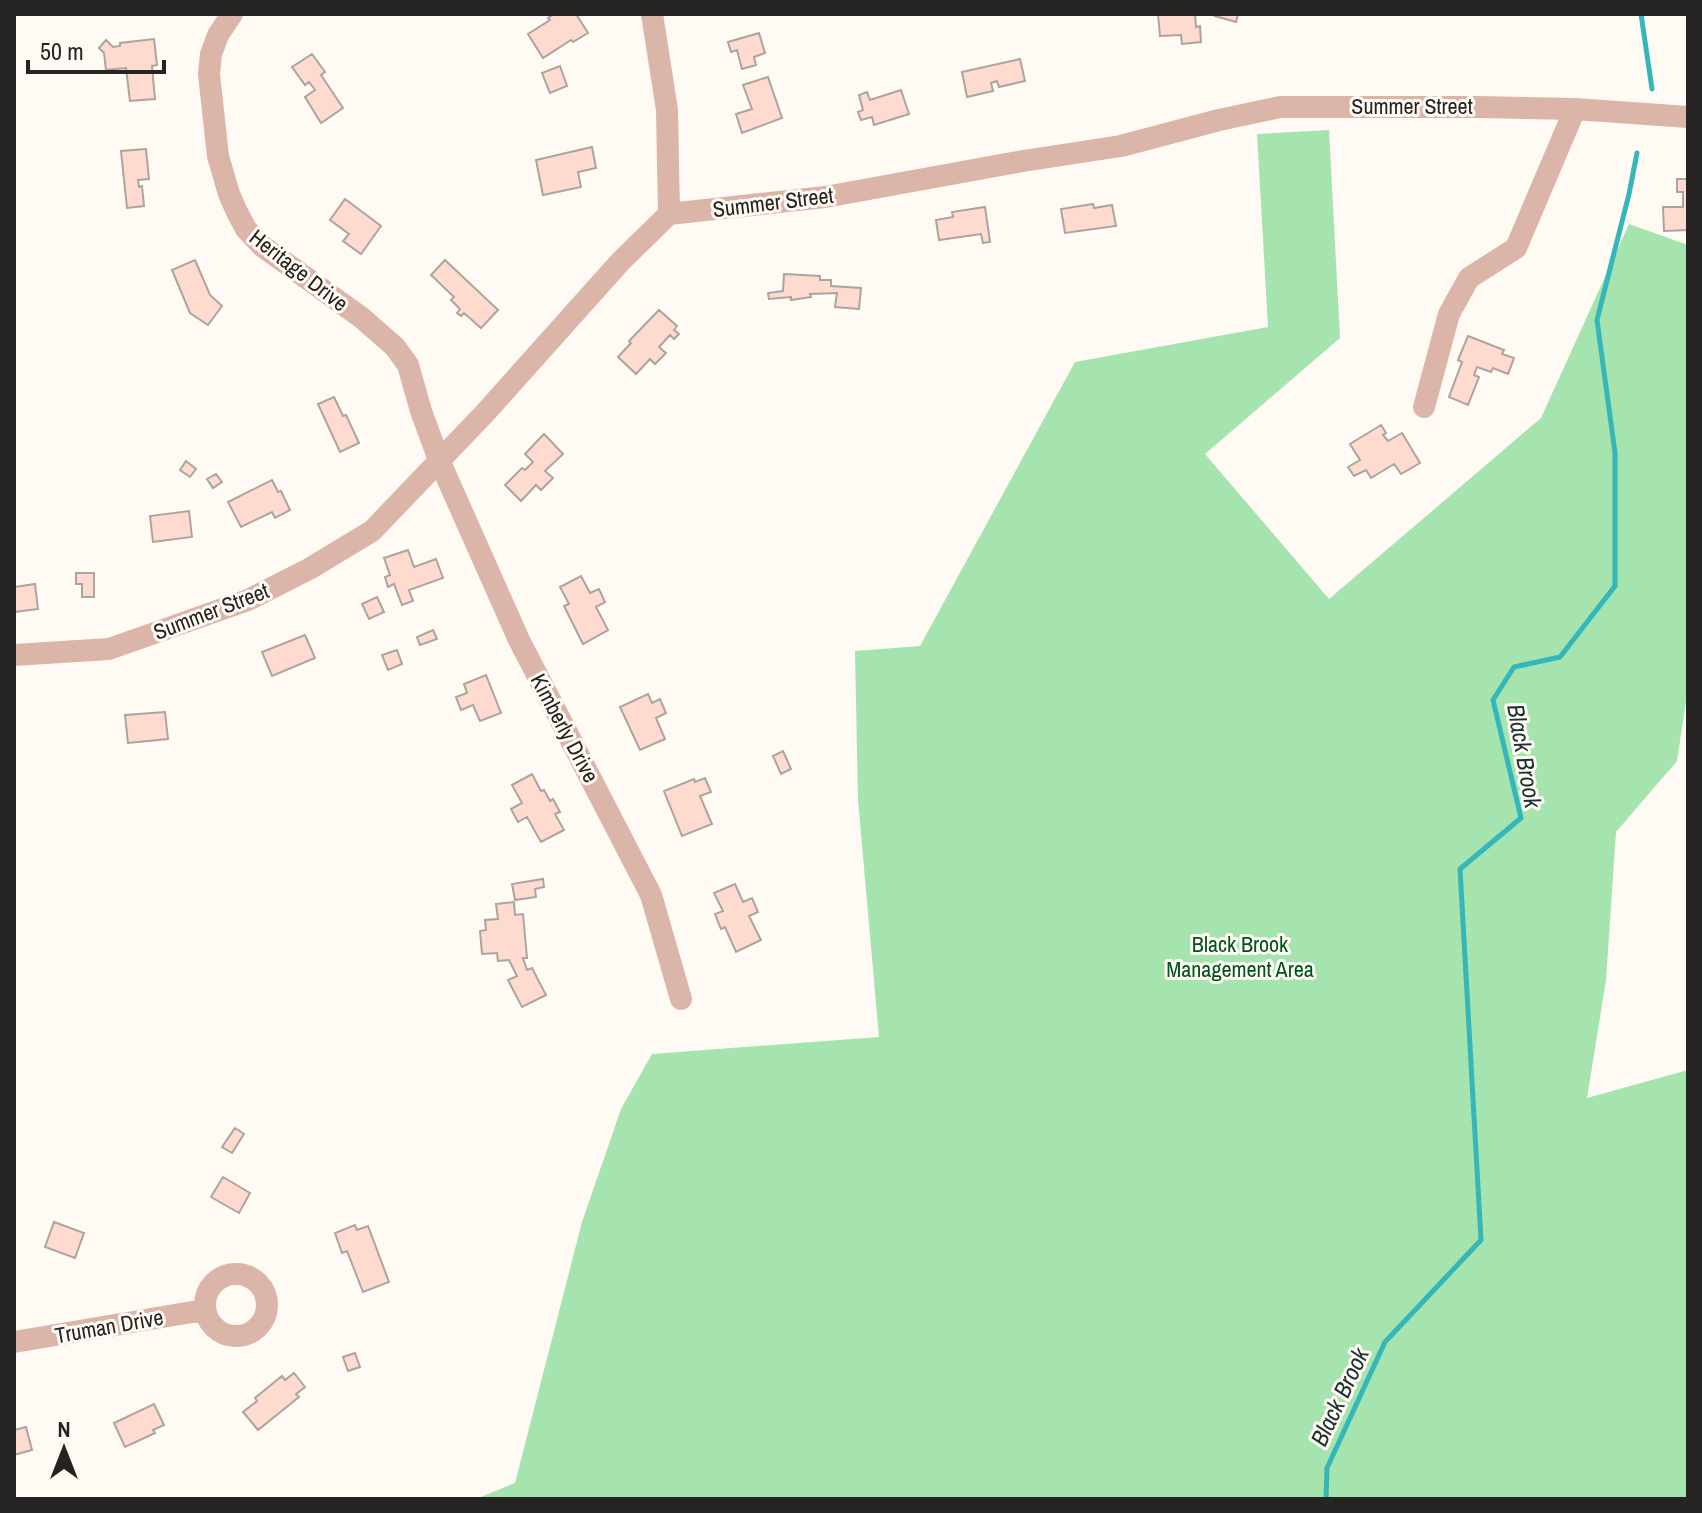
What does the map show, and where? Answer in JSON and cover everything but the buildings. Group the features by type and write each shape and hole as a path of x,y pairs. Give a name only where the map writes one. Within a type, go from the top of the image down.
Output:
{"street":[{"name":"Heritage Drive","path":"232,14 218,35 211,54 209,74 218,156 237,212 246,229 262,246 362,318 395,347 408,365 439,460"},
{"path":"652,14 667,110 669,214"},
{"name":"Summer Street","path":"14,655 109,649 248,600 309,569 372,531 485,413 621,261 669,214 825,197 1121,146 1280,107 1464,106 1575,109 1688,117"},
{"path":"1424,407 1449,314 1469,278 1516,248 1575,109"},
{"name":"Kimberly Drive","path":"439,460 519,640 651,895 681,999"},
{"name":"Truman Drive","path":"14,1342 204,1310"}],"green space":[{"name":"Black Brook Management Area","path":"1329,130 1340,338 1205,454 1329,599 1541,418 1629,224 1688,245 1688,688 1677,761 1616,832 1606,980 1587,1098 1688,1070 1688,1499 476,1499 515,1483 582,1222 621,1109 652,1054 879,1037 858,800 855,651 920,646 1075,362 1268,327 1257,134"}],"waterway":[{"name":"Black Brook","path":"1641,14 1652,89"},
{"name":"Black Brook","path":"1326,1499 1327,1468 1385,1342 1481,1240 1460,869 1521,818 1493,700 1514,667 1560,657 1615,586 1615,453 1597,320 1637,153"}]}
